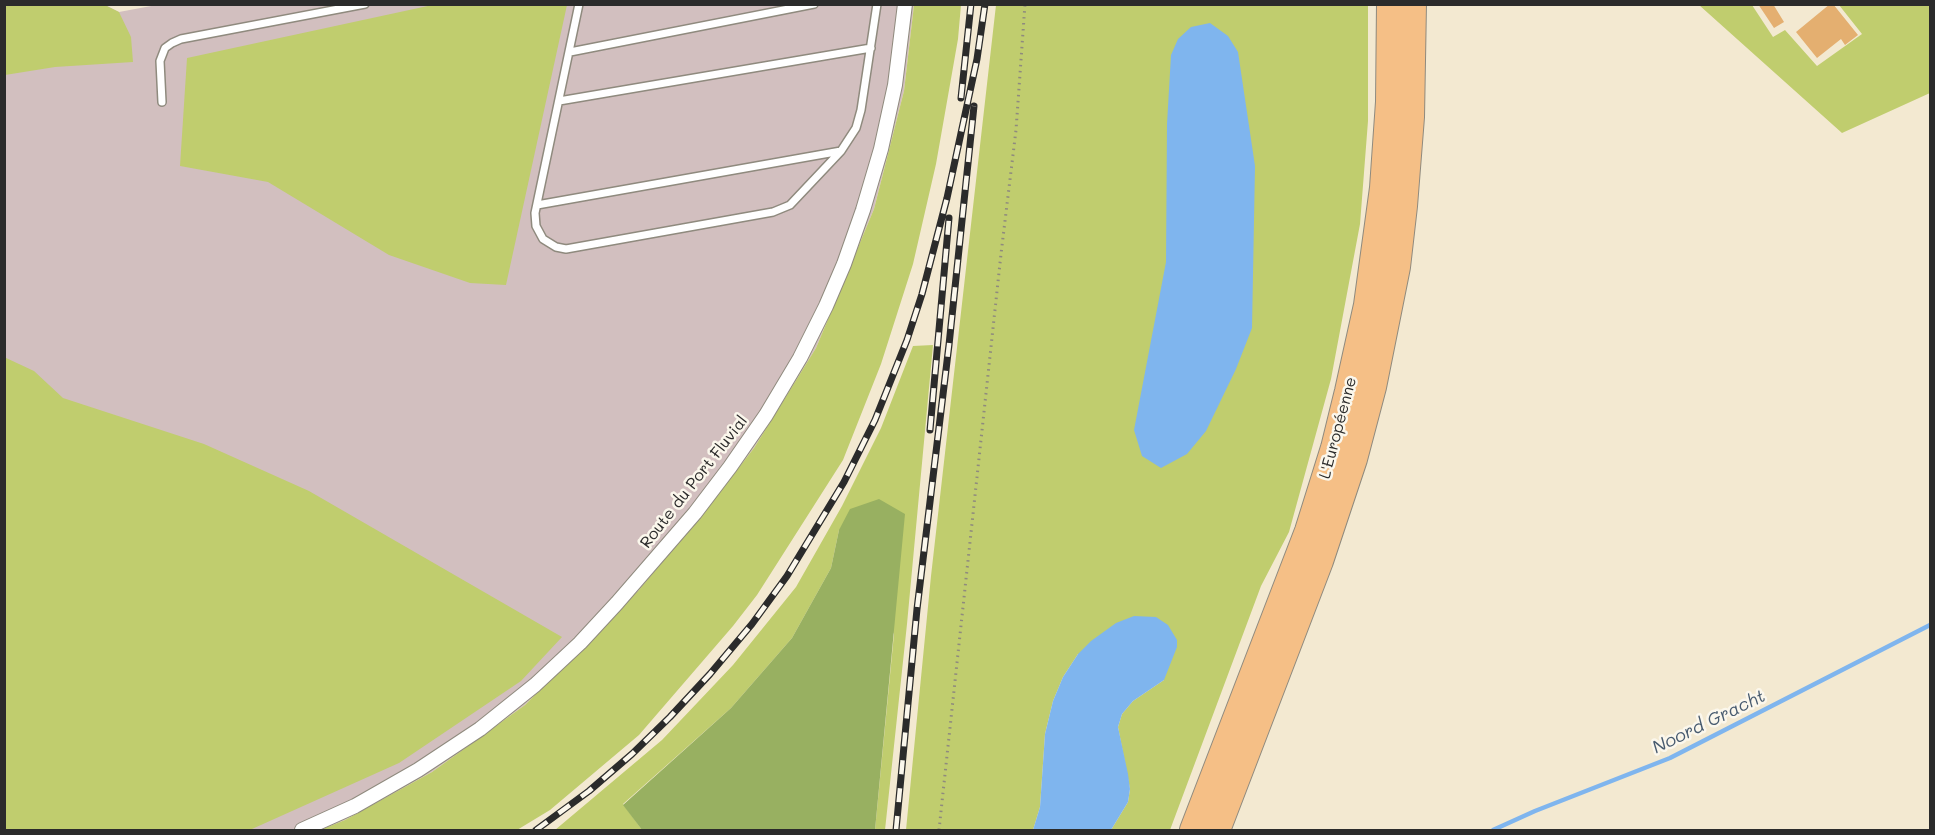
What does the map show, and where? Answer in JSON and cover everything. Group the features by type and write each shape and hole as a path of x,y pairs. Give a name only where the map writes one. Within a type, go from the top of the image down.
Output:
{"highway":[{"name":"L'Européenne","path":"1193,831 1308,531 1334,448 1348,391 1369,295 1383,188 1389,102 1390,4"},
{"name":"L'Européenne","path":"1217,831 1320,561 1354,459 1373,387 1396,267 1406,188 1411,117 1413,4"}],"street":[{"name":"Route du Port Fluvial","path":"302,831 355,806 418,770 486,724 535,685 580,643 617,603 730,467 766,415 800,358 844,264 863,210 880,149 895,85 905,4"}],"lane":[{"path":"162,102 161,56 168,45 177,40 365,4"},
{"path":"579,4 537,205 536,226 543,239 556,247 573,249 780,210 790,205 841,151 852,136 859,119 877,4"},
{"path":"570,52 814,4"},
{"path":"559,101 871,48"},
{"path":"537,205 841,151"}],"path":[{"path":"939,831 1000,254 1016,129 1025,4"}],"shaded area":[{"path":"162,4 914,5 904,91 874,209 816,348 754,448 638,591 525,705 432,772 345,820 320,830 5,830 5,5 105,5 119,12"}],"green space":[{"path":"5,4 105,5 119,12 131,37 133,62 55,67 5,75"},
{"path":"437,4 567,5 506,285 470,283 389,255 268,182 180,166 187,58"},
{"path":"914,5 961,5 958,39 936,164 913,264 881,364 843,460 757,595 639,735 550,810 517,830 320,830 345,820 432,772 525,705 638,591 754,448 816,348 874,209 904,91"},
{"path":"996,5 1368,5 1368,121 1360,224 1331,379 1289,532 1261,586 1170,830 1111,830 1128,802 1130,789 1118,727 1122,714 1133,701 1164,680 1078,654 1063,677 1053,701 1045,734 1040,807 1033,830 906,830 931,576"},
{"path":"1699,5 1752,5 1773,37 1785,30 1817,66 1862,34 1839,5 1930,5 1930,93 1842,133"},
{"path":"933,345 885,830 875,830 894,634 839,530 831,568 792,638 731,708 623,804 642,830 555,830 662,740 733,665 796,587 842,506 881,428 913,346"},
{"path":"4,357 34,371 63,398 204,444 309,491 562,637 521,681 399,763 252,829 5,830"},
{"path":"879,499 905,514 875,830 642,830 623,805 731,708 792,638 831,568 839,530 850,509"}],"water":[{"path":"1210,23 1228,36 1238,52 1255,166 1252,328 1236,369 1206,431 1187,454 1161,468 1142,456 1134,430 1166,262 1167,124 1171,55 1178,39 1191,27"},
{"path":"1134,616 1156,617 1168,625 1177,640 1177,647 1164,680 1133,701 1122,714 1118,727 1130,789 1128,802 1111,830 1033,830 1040,807 1045,734 1053,701 1063,677 1078,654 1091,641 1116,623"}],"building":[{"path":"1758,4 1773,4 1784,22 1774,28"},
{"path":"1830,4 1833,4 1858,35 1845,45 1841,39 1817,58 1796,32"}],"waterway":[{"name":"Noord Gracht","path":"1493,830 1670,758 1930,625"}],"railway":[{"path":"961,98 971,4"},
{"path":"536,830 589,791 632,754 710,674 752,624 787,576 844,482 875,420 907,340 922,294 947,198 977,59 985,4"},
{"path":"896,830 917,609 949,345 974,106"},
{"path":"930,430 949,218"}]}
